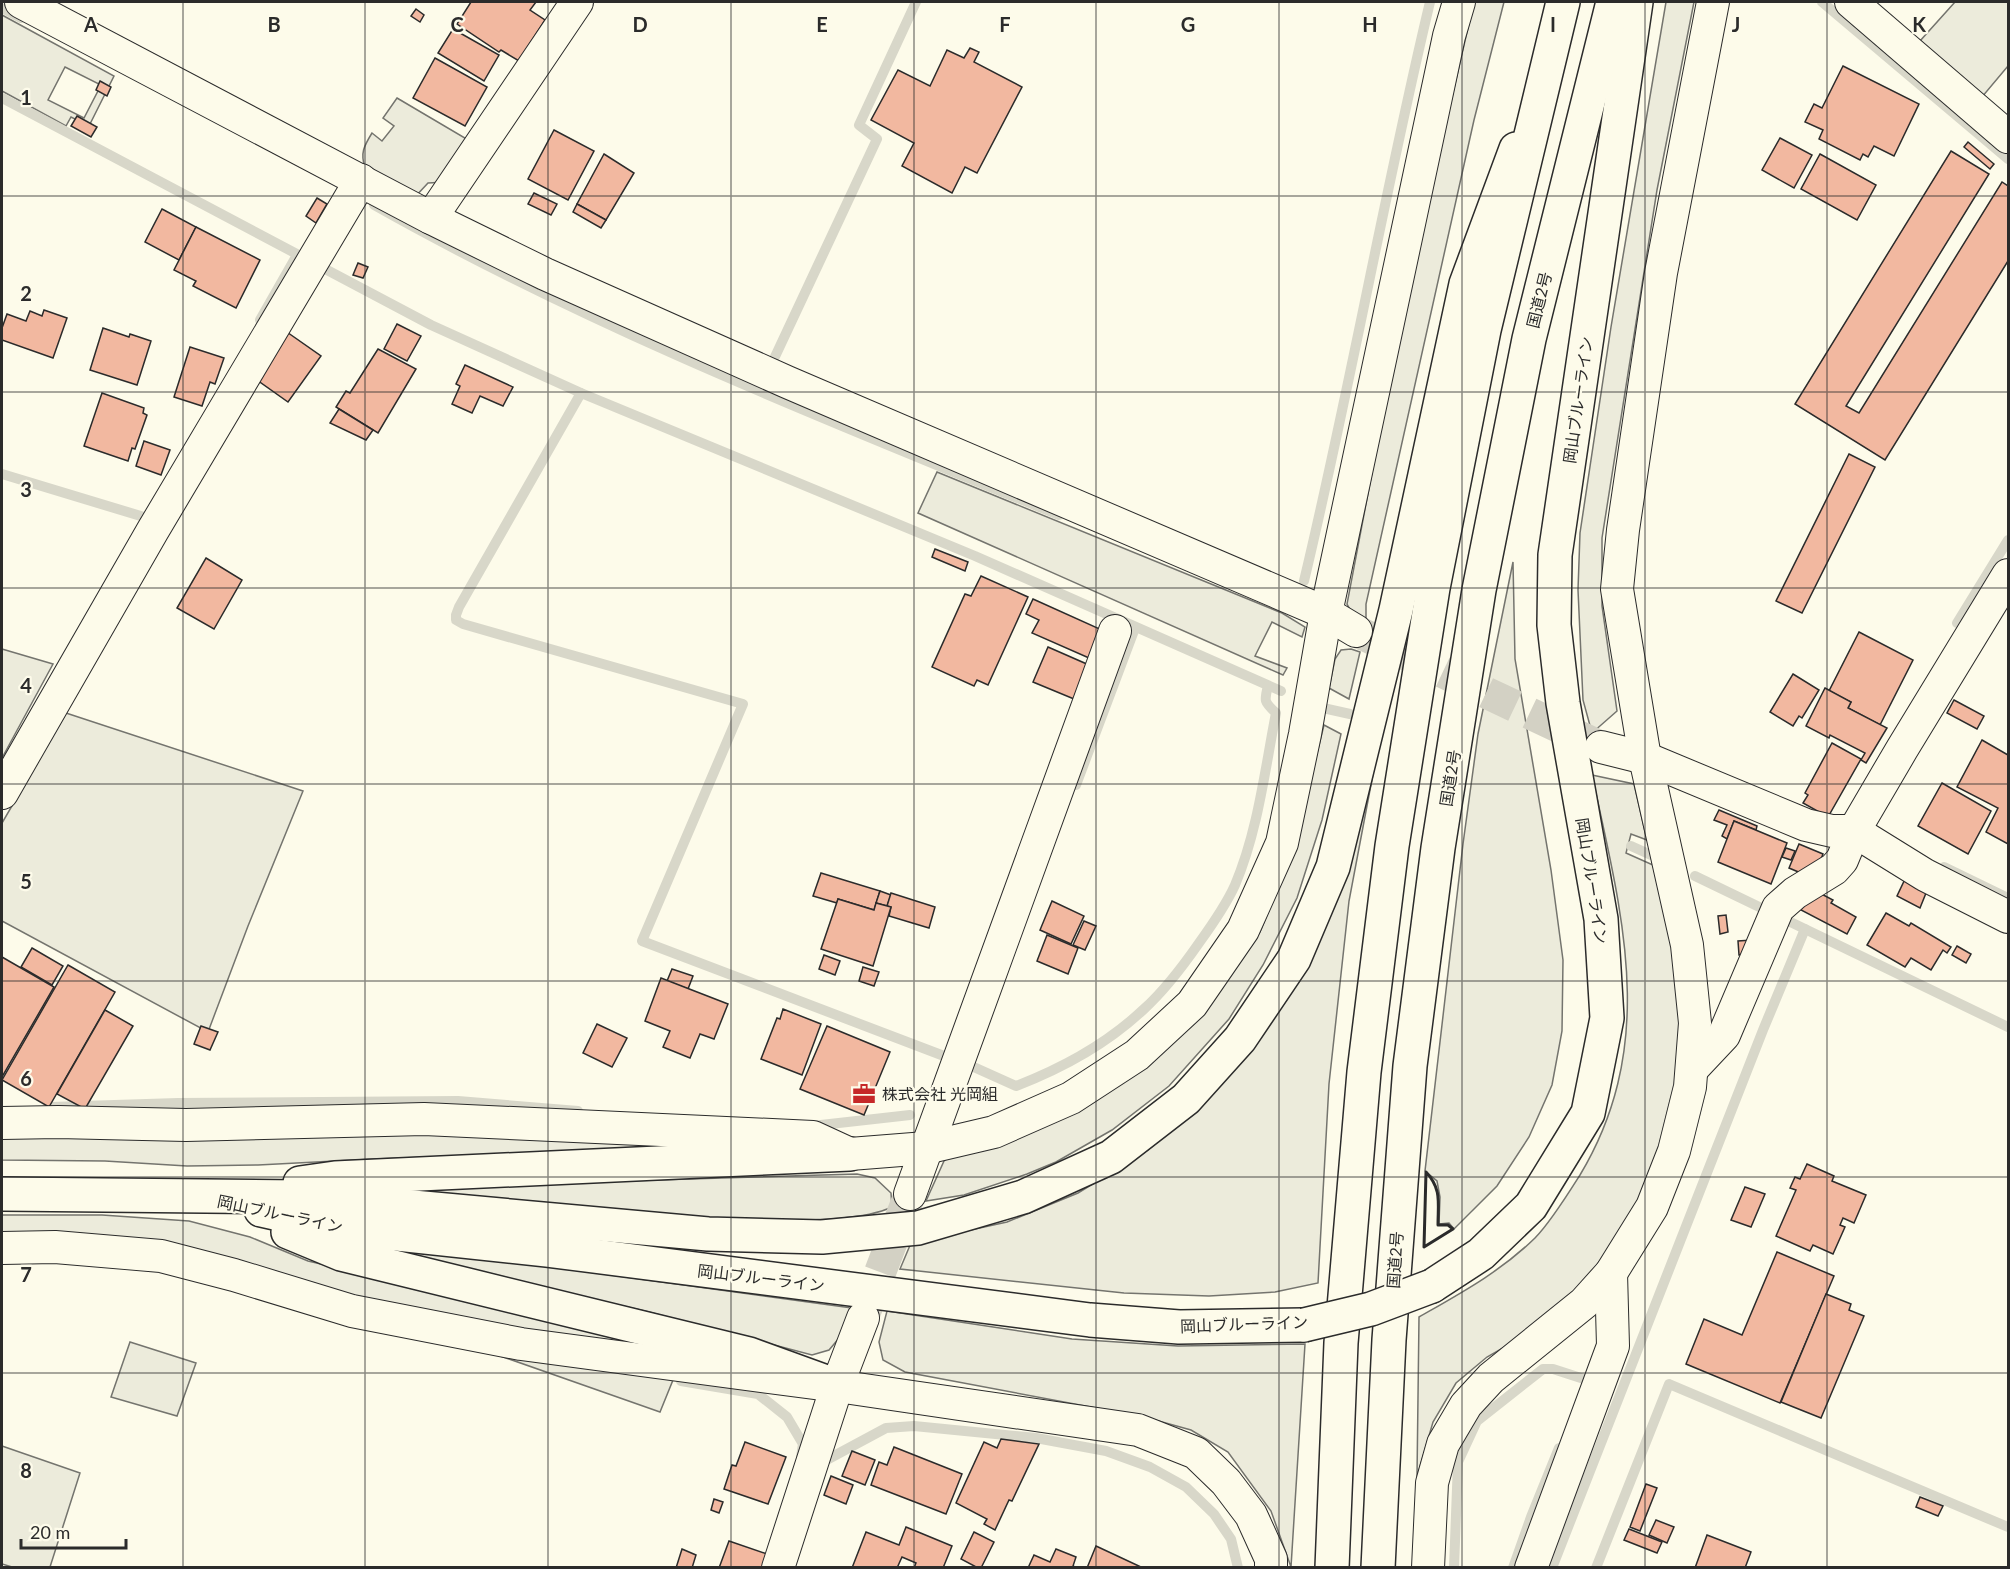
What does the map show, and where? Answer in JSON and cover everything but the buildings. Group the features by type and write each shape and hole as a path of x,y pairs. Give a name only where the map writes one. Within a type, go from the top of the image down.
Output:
{"main road":[{"path":"1332,1568 1341,1343 1364,1072 1392,846 1435,576 1484,330 1563,2"},
{"name":"国道2号","path":"1378,1568 1389,1340 1410,1066 1438,848 1479,590 1529,339 1613,2"},
{"name":"岡山ブルーライン","path":"203,1197 341,1228 547,1250 1090,1320 1179,1327 1304,1325 1371,1309 1432,1286 1481,1254 1531,1206 1588,1113 1607,1018 1601,919 1563,703 1554,625 1555,555 1636,2"},
{"name":"岡山ブルーライン","path":"2,1194 303,1197 708,1234 822,1237 918,1228 1023,1197 1111,1157 1186,1099 1240,1039 1294,959 1333,867 1396,610 1466,284 1544,75"},
{"path":"203,1197 335,1178 850,1154"},
{"path":"203,1197 341,1254 748,1354 837,1386"}],"street":[{"path":"21,2 356,189 431,218 673,333 1326,613 1356,631"},
{"path":"431,218 576,2"},
{"path":"2,1123 186,1125 423,1119 813,1137 850,1154 926,1148 994,1132 1071,1098 1137,1055 1192,1004 1243,930 1282,843 1305,734 1326,613 1449,36 1459,2"},
{"path":"1428,1568 1432,1483 1443,1444 1466,1405 1491,1378 1584,1303 1611,1273 1652,1207 1674,1151 1690,1087 1695,1023 1687,945 1645,758 1617,589 1623,530 1661,273 1713,2"},
{"path":"1851,2 2008,137"},
{"path":"2,793 153,530 356,189"},
{"path":"1692,1069 1724,1035 1775,915 1795,893 1834,868 1842,860 1854,831 2008,575"},
{"path":"909,1194 1115,631"},
{"path":"1601,747 1645,758 1806,825 1832,831 1854,831 1925,875 2008,916"},
{"path":"2,1248 55,1247 161,1256 234,1275 352,1311 521,1344 837,1386 1138,1430 1196,1453 1226,1482 1251,1515 1270,1559 1271,1568"},
{"path":"1531,1568 1613,1346 1611,1273"},
{"path":"778,1568 837,1386 863,1318"}],"shaded area":[{"path":"1474,2 1504,2 1474,120 1366,604 1366,623 1352,613 1347,604 1404,304"},
{"path":"1666,2 1694,2 1657,190 1602,538 1602,606 1617,711 1592,733 1583,700 1578,590 1580,533 1611,327"},
{"path":"1955,2 2008,2 2008,66 1982,97 1920,41"},
{"path":"2,15 114,76 89,126 71,117 66,126 2,91","holes":["65,67 101,85 84,118 48,100"]},
{"path":"397,98 470,141 446,182 428,183 414,198 365,168 363,158 372,133 382,141 394,126 383,118"},
{"path":"937,472 1282,613 1305,627 1302,637 1272,622 1255,656 1287,668 1283,675 918,513"},
{"path":"1513,562 1515,659 1551,870 1563,960 1562,1031 1552,1085 1529,1137 1497,1186 1454,1229 1449,1223 1439,1224 1440,1197 1437,1181 1425,1171 1478,734"},
{"path":"2,649 53,664 2,758"},
{"path":"1351,649 1360,652 1349,699 1329,688 1335,659 1341,650"},
{"path":"66,713 303,791 208,1032 2,921 2,823"},
{"path":"1324,725 1341,734 1322,820 1297,898 1263,965 1229,1019 1169,1086 1112,1130 1056,1162 1027,1174 964,1195 926,1201 944,1161 952,1155 1217,995 1260,932 1292,854"},
{"path":"1373,774 1349,901 1329,1084 1318,1283 1275,1292 1209,1296 1124,1293 900,1269 911,1243 1007,1222 1078,1193 1148,1150 1209,1098"},
{"path":"1592,775 1634,784 1647,840 1631,834 1626,853 1653,865 1679,978 1682,1040 1675,1095 1660,1158 1637,1208 1608,1255 1571,1299 1529,1333 1487,1357 1456,1383 1433,1422 1417,1477 1419,1317 1494,1272 1541,1232 1580,1175 1604,1126 1619,1076 1626,1027 1627,978 1614,878"},
{"path":"426,1128 786,1144 258,1165 187,1166 105,1161 2,1160 2,1134"},
{"path":"857,1174 875,1178 891,1193 892,1207 866,1215 835,1219 731,1219 642,1214 421,1195 417,1190 421,1187"},
{"path":"2,1215 102,1215 189,1221 250,1237 308,1261 742,1361 741,1366 366,1304 125,1238 2,1232"},
{"path":"413,1248 852,1308 840,1337 829,1350 812,1355 649,1312 411,1257"},
{"path":"887,1311 1072,1339 1178,1346 1305,1344 1291,1567 1271,1511 1228,1452 1191,1430 1144,1417 905,1372 883,1360 879,1342"},
{"path":"452,1339 675,1375 660,1412"},
{"path":"130,1342 196,1363 177,1416 111,1397"},
{"path":"2,1446 80,1473 50,1567 12,1567 2,1564"}],"waterway":[{"path":"773,361 877,139 859,125 916,2"},
{"path":"1304,581 1430,2"},
{"path":"1822,2 2008,159"},
{"path":"2,8 21,18"},
{"path":"2,98 431,325 581,393 975,556 1281,691"},
{"path":"374,205 540,292 625,332 798,408 1059,515"},
{"path":"260,320 297,255"},
{"path":"581,393 459,607 456,620 463,624 743,704 642,941 944,1056"},
{"path":"2,474 144,517"},
{"path":"1957,623 2008,540"},
{"path":"1076,785 1135,628"},
{"path":"967,1064 1016,1086 1034,1079 1100,1044 1152,1002 1173,978 1223,907 1235,885 1250,843 1276,713 1266,701 1268,686"},
{"path":"1323,708 1350,714"},
{"path":"1631,846 1651,855"},
{"path":"1944,867 2008,898"},
{"path":"1695,876 2008,1027"},
{"path":"1552,1568 1763,1030 1805,929"},
{"path":"51,1107 178,1103 458,1101 578,1111"},
{"path":"812,1126 910,1115"},
{"path":"1454,1568 1458,1462 1477,1421 1543,1369 1553,1369 1587,1380"},
{"path":"681,1381 758,1394 787,1417 803,1444 801,1457"},
{"path":"1596,1568 1669,1384 2008,1527"},
{"path":"819,1464 886,1428 914,1426 1036,1438 1106,1451 1150,1467 1186,1487 1214,1514 1231,1539 1238,1568"},
{"path":"1513,1568 1559,1448"}],"tunnel":[{"path":"1356,631 1601,747"},
{"path":"863,1317 910,1194"}],"wall":[{"path":"1426,1172 1437,1190 1438,1225 1448,1225 1453,1229 1424,1247 1426,1172"}],"place":[{"name":"株式会社 光岡組","path":"864,1094"}]}
